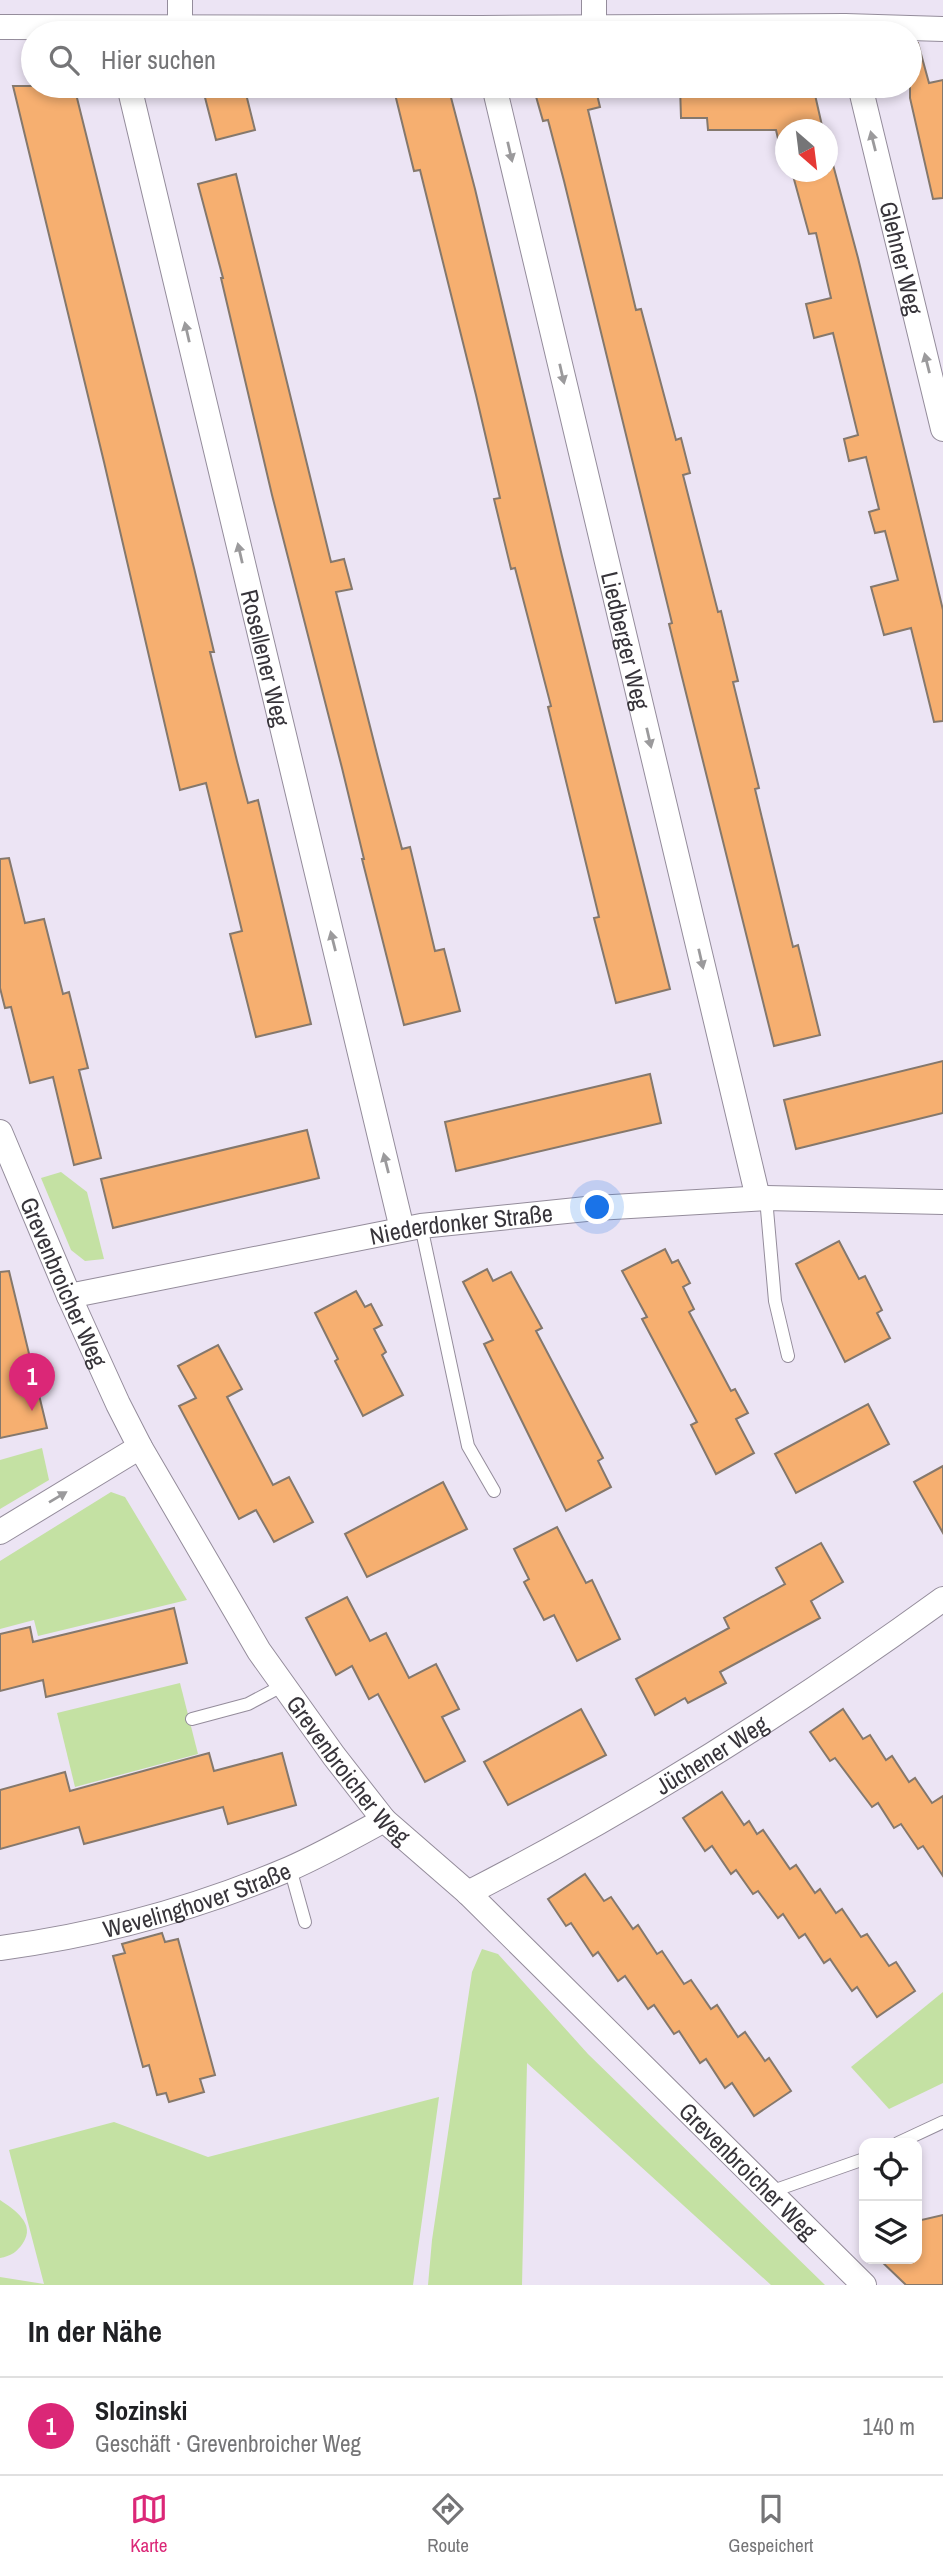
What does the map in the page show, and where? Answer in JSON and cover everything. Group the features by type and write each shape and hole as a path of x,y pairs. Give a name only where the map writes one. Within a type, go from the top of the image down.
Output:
{"street":[{"path":"180,0 180,21"},
{"path":"594,0 594,21"},
{"path":"0,27 21,28"},
{"path":"922,29 943,29"},
{"name":"Rosellener Weg","path":"132,98 412,1227"},
{"name":"Liedberger Weg","path":"497,98 762,1198"},
{"name":"Glehner Weg","path":"863,98 943,429"},
{"name":"Grevenbroicher Weg","path":"0,1132 118,1404 140,1447 282,1686 384,1821 468,1893 864,2285"},
{"name":"Niederdonker Straße","path":"69,1296 412,1227 596,1209 762,1198 943,1202"},
{"path":"0,1532 140,1447"},
{"name":"Jüchener Weg","path":"468,1893 642,1797 774,1715 943,1599"},
{"name":"Wevelinghover Straße","path":"0,1948 60,1940 208,1899 290,1868 384,1821"}],"lane":[{"path":"762,1198 775,1301 788,1356"},
{"path":"412,1227 468,1446 494,1491"},
{"path":"192,1719 248,1703 282,1686"},
{"path":"290,1868 305,1922"},
{"path":"909,2138 943,2122"},
{"path":"770,2192 859,2161"}],"green space":[{"path":"61,1172 87,1192 104,1259 85,1261 71,1250 41,1178"},
{"path":"42,1448 49,1480 0,1509 0,1460"},
{"path":"111,1492 125,1497 187,1600 38,1636 34,1620 0,1629 0,1561"},
{"path":"180,1683 198,1754 75,1787 57,1713"},
{"path":"482,1949 498,1954 588,2054 825,2285 771,2285 527,2063 522,2285 428,2285 432,2240 472,1972"},
{"path":"943,1992 943,2083 889,2109 851,2067"},
{"path":"439,2097 413,2285 0,2285 0,2277 44,2284 9,2150 114,2122 208,2157"},
{"path":"0,2200 22,2218 27,2230 18,2249 11,2255 0,2258"}],"building":[{"path":"922,58 929,83 943,80 943,198 933,199 910,98 922,98"},
{"path":"13,86 21,86 21,98 77,98 194,568 214,652 210,652 237,761 248,803 258,800 311,1024 256,1037 230,934 242,931 206,783 180,790"},
{"path":"205,98 247,98 255,130 216,140"},
{"path":"396,98 451,98 670,989 616,1003 594,918 599,917 548,707 551,706 515,568 511,569 494,499 500,498 476,395 420,170 414,171"},
{"path":"536,98 598,98 600,107 588,110 636,310 641,309 676,440 681,438 690,473 683,475 738,681 733,682 759,788 755,789 793,947 798,945 820,1035 774,1046 669,624 672,623 564,181 548,120 543,121"},
{"path":"680,98 816,98 820,119 775,119 775,130 708,130 707,118 681,118"},
{"path":"236,174 331,562 344,559 352,589 336,592 402,849 410,847 435,951 444,949 460,1011 404,1025 272,495 223,278 198,184"},
{"path":"795,182 838,182 943,610 943,721 934,722 911,628 884,635 871,587 898,580 885,531 875,533 869,512 879,509 866,457 849,461 844,439 858,435 833,333 814,338 806,304 831,298 816,233 809,234"},
{"path":"9,858 25,923 44,919 63,994 69,992 88,1068 79,1070 101,1158 74,1165 53,1077 30,1083 11,1007 5,1008 0,988 0,859"},
{"path":"943,1061 943,1113 796,1149 784,1100"},
{"path":"650,1074 661,1123 456,1171 445,1122"},
{"path":"307,1130 319,1178 113,1228 101,1179"},
{"path":"839,1241 859,1279 865,1276 882,1310 877,1313 890,1338 845,1362 796,1264"},
{"path":"665,1249 672,1263 678,1260 690,1283 683,1287 694,1309 689,1312 731,1391 735,1389 748,1413 736,1419 754,1453 716,1474 691,1425 697,1422 642,1319 647,1317 622,1271"},
{"path":"487,1269 493,1281 511,1272 542,1328 536,1331 603,1458 598,1461 611,1487 566,1511 484,1344 493,1340 463,1282"},
{"path":"9,1271 47,1428 0,1438 0,1272"},
{"path":"356,1291 365,1307 371,1304 382,1325 374,1329 386,1352 382,1355 403,1395 363,1416 335,1361 338,1359 315,1313"},
{"path":"218,1345 242,1389 227,1397 273,1485 289,1477 313,1522 274,1542 256,1510 239,1519 179,1406 196,1398 178,1366"},
{"path":"868,1404 889,1444 796,1493 775,1454"},
{"path":"943,1466 943,1533 914,1482"},
{"path":"443,1482 467,1529 367,1577 345,1534"},
{"path":"557,1527 586,1583 592,1580 620,1639 577,1661 554,1615 544,1620 524,1582 529,1579 514,1549"},
{"path":"821,1543 843,1582 811,1601 820,1618 720,1672 726,1683 688,1703 685,1698 655,1715 636,1679 729,1628 724,1618 785,1584 776,1568"},
{"path":"347,1597 370,1641 386,1633 409,1678 436,1664 459,1709 442,1717 465,1761 425,1782 378,1694 369,1699 352,1666 336,1675 306,1618"},
{"path":"174,1608 187,1663 46,1697 43,1680 0,1691 0,1634 30,1627 33,1642"},
{"path":"581,1709 606,1755 508,1805 484,1762"},
{"path":"843,1709 863,1739 870,1735 886,1760 892,1756 909,1782 915,1778 932,1803 943,1796 943,1876 923,1846 918,1849 901,1824 894,1828 878,1803 872,1807 835,1758 830,1761 810,1732"},
{"path":"209,1753 214,1771 282,1753 296,1805 228,1824 223,1807 84,1844 79,1827 0,1849 0,1790 65,1772 70,1791"},
{"path":"722,1792 744,1825 749,1821 757,1834 763,1830 790,1869 796,1865 815,1893 820,1889 836,1913 842,1909 861,1937 867,1934 889,1966 896,1962 915,1991 877,2017 857,1987 852,1991 830,1959 824,1963 805,1934 799,1938 783,1914 778,1918 758,1891 753,1894 736,1870 731,1874 712,1846 705,1851 683,1818"},
{"path":"585,1874 604,1901 611,1897 633,1929 638,1925 657,1954 662,1951 684,1984 691,1980 711,2009 717,2005 738,2037 745,2032 765,2061 769,2058 791,2091 754,2116 732,2083 725,2088 706,2059 700,2063 679,2031 674,2034 654,2005 648,2009 625,1976 618,1981 598,1952 593,1956 571,1923 566,1926 548,1899"},
{"path":"162,1933 165,1942 178,1939 215,2075 200,2079 204,2092 169,2102 166,2093 157,2095 149,2065 143,2067 113,1956 125,1953 122,1944"},
{"path":"943,2215 943,2285 906,2285 884,2264 922,2264 922,2220"}],"place":[{"name":"Slozinski","path":"32,1411"}]}
